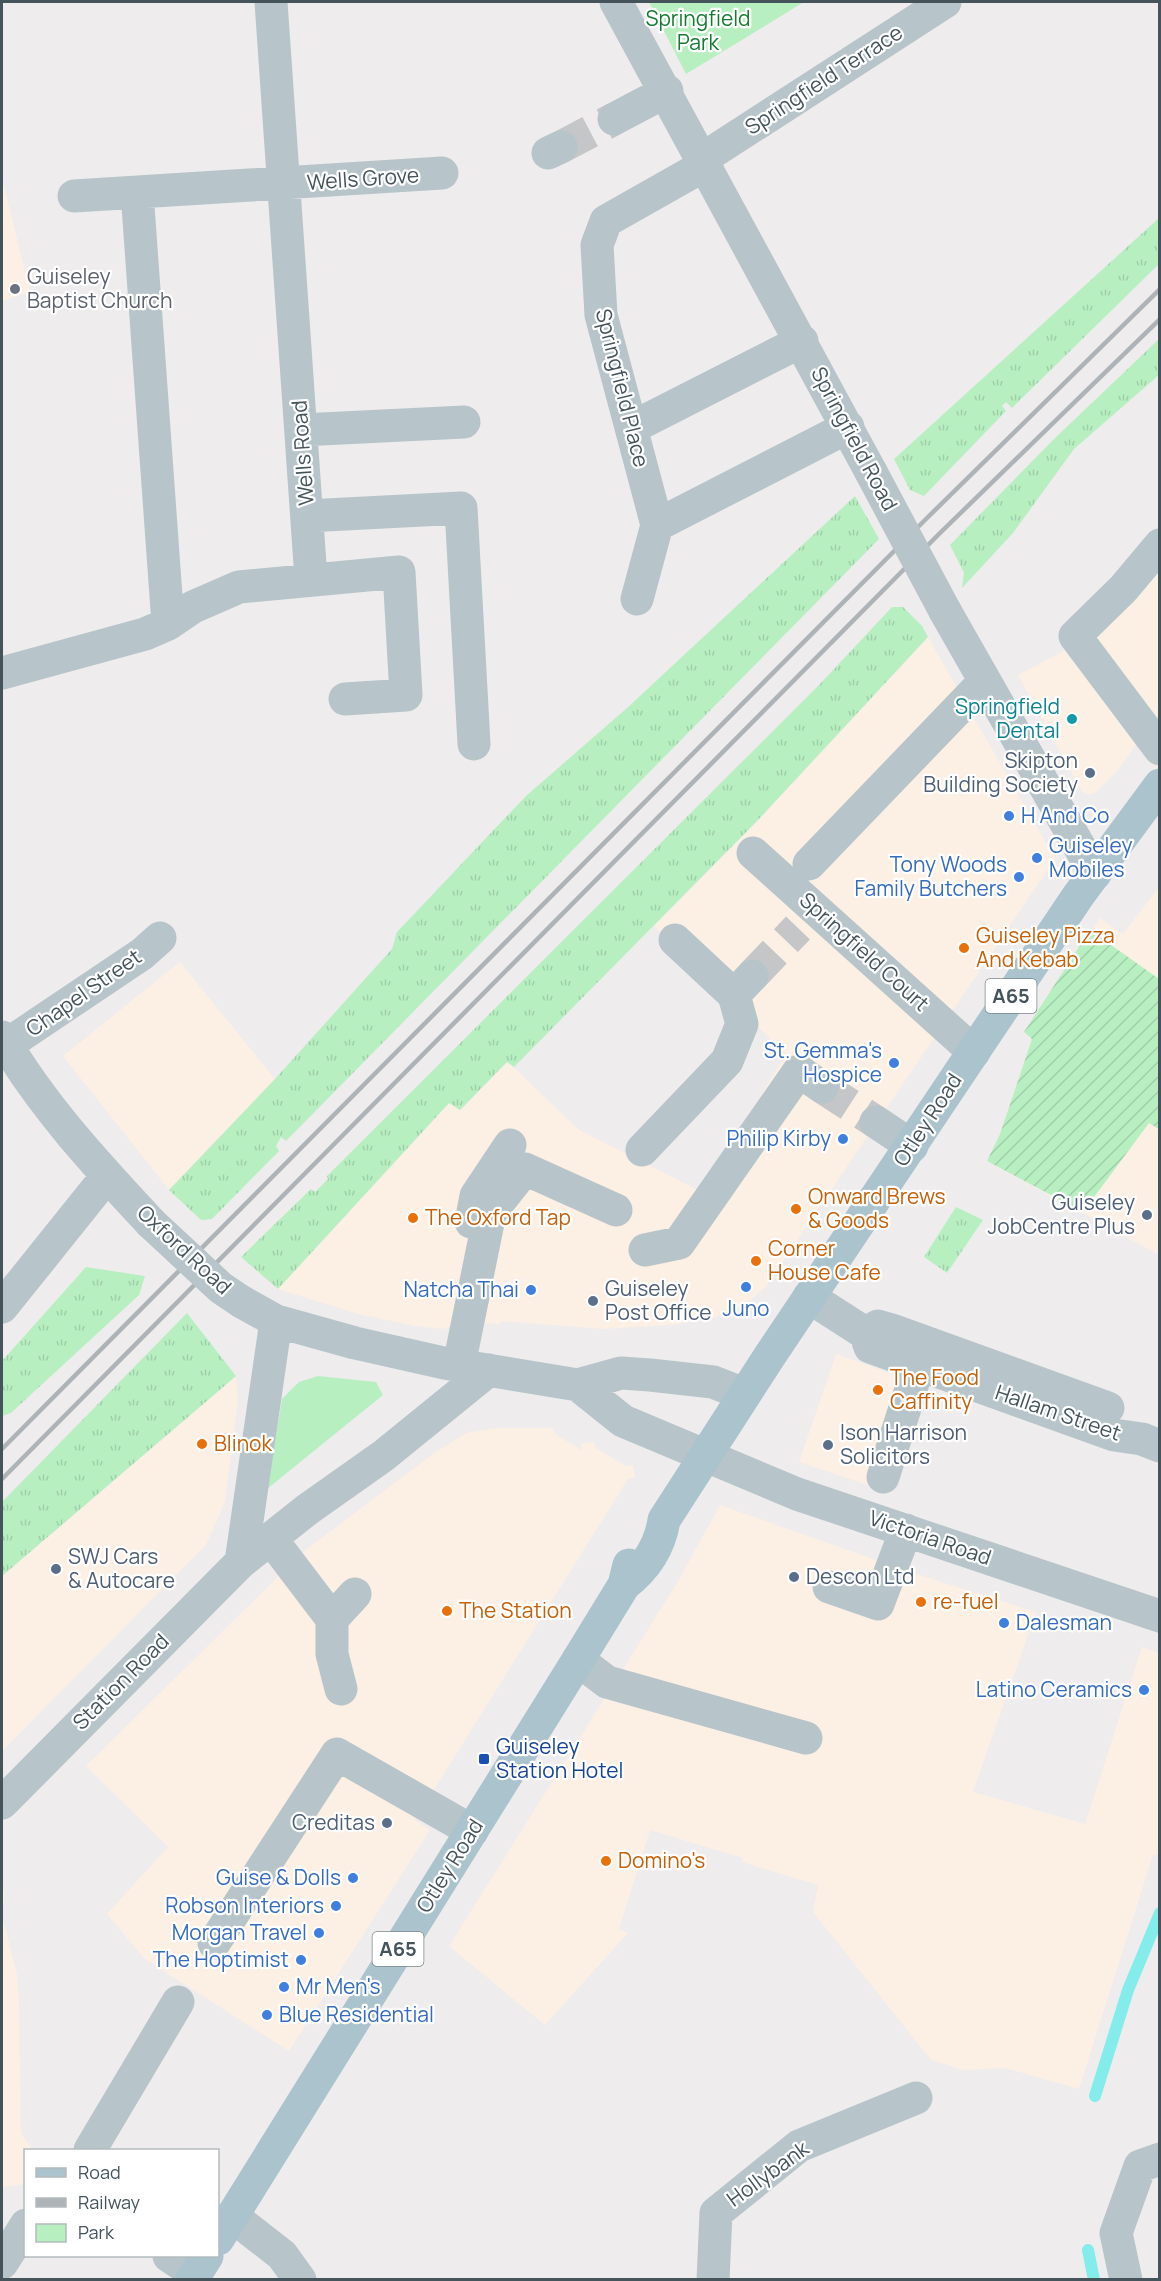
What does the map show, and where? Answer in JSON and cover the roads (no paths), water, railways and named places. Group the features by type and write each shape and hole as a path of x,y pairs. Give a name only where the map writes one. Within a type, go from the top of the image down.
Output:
{"main road":[{"name":"Otley Road","path":"225,2227 624,1585 641,1572 662,1537 664,1520 703,1456 1095,874 1160,785"}],"street":[{"name":"Wells Road","path":"271,2 310,579"},
{"name":"Springfield Road","path":"616,2 667,91 945,611 1095,874"},
{"name":"Springfield Terrace","path":"704,162 945,2"},
{"path":"614,118 667,91"},
{"name":"Springfield Place","path":"657,525 601,315 597,245 606,221 704,162"},
{"name":"Wells Grove","path":"75,196 441,173"},
{"path":"137,192 168,624"},
{"path":"631,428 802,341"},
{"path":"301,430 464,422"},
{"path":"637,599 657,525 848,427"},
{"path":"307,516 460,508 474,744"},
{"path":"1160,545 1123,589 1075,636 1160,749"},
{"path":"2,673 145,634 168,624 193,607 239,587 399,572 406,695 345,699"},
{"path":"809,864 985,681"},
{"name":"Springfield Court","path":"753,853 807,919 974,1052"},
{"name":"Chapel Street","path":"3,1043 142,954 160,938"},
{"path":"642,1150 727,1061 742,1024 743,986 675,940"},
{"name":"Oxford Road","path":"3,1043 107,1176 151,1223 221,1288 276,1321 464,1366 578,1385 621,1373 713,1382 744,1394"},
{"path":"645,1250 679,1243 799,1071 822,1087"},
{"path":"876,1122 912,1146"},
{"path":"464,1366 448,1328 476,1196 510,1145"},
{"path":"464,1366 490,1213 525,1169 616,1210"},
{"path":"2,1307 107,1176"},
{"name":"Hallam Street","path":"809,1297 865,1333 870,1347 1114,1435 1142,1439 1160,1446"},
{"path":"241,1562 276,1321"},
{"name":"Hallam Street","path":"865,1333 878,1326 892,1330 1108,1408"},
{"path":"883,1477 919,1364"},
{"name":"Station Road","path":"2,1803 241,1562 272,1540 308,1509 383,1456 464,1366"},
{"name":"Oxford Road","path":"578,1385 623,1421 703,1456"},
{"name":"Victoria Road","path":"703,1456 797,1494 1160,1616"},
{"path":"829,1587 878,1604 906,1530"},
{"path":"272,1540 332,1619 332,1654 341,1689"},
{"path":"332,1619 355,1593"},
{"path":"579,1660 607,1682 806,1738"},
{"path":"214,1943 337,1754 472,1831"},
{"path":"91,2149 178,2002"},
{"name":"Hollybank","path":"713,2280 716,2213 799,2146 916,2098"},
{"path":"1126,2280 1116,2233 1140,2166 1160,2158"},
{"path":"225,2227 282,2255 300,2280"},
{"path":"2,2263 24,2228"},
{"path":"171,2257 198,2270"}],"waterway":[{"path":"1095,2096 1128,1990 1160,1913"},
{"path":"1088,2250 1094,2280"}],"tunnel":[{"path":"561,147 614,119"},
{"path":"752,976 798,928"},
{"path":"822,1087 876,1122"}],"railway":[{"path":"2,1449 926,519 1160,289"},
{"path":"2,1479 939,534 1160,319"}],"place":[{"name":"Guiseley Baptist Church","path":"15,289"},
{"name":"Springfield Dental","path":"1072,719"},
{"name":"Skipton Building Society","path":"1090,773"},
{"name":"H And Co","path":"1009,816"},
{"name":"Guiseley Mobiles","path":"1037,858"},
{"name":"Tony Woods Family Butchers","path":"1019,877"},
{"name":"Guiseley Pizza And Kebab","path":"964,948"},
{"name":"St. Gemma's Hospice","path":"894,1063"},
{"name":"Philip Kirby","path":"843,1139"},
{"name":"Onward Brews & Goods","path":"796,1209"},
{"name":"Guiseley JobCentre Plus","path":"1147,1215"},
{"name":"The Oxford Tap","path":"413,1218"},
{"name":"Corner House Cafe","path":"756,1261"},
{"name":"Juno","path":"746,1287"},
{"name":"Natcha Thai","path":"531,1290"},
{"name":"Guiseley Post Office","path":"593,1301"},
{"name":"The Food Caffinity","path":"878,1390"},
{"name":"Blinok","path":"202,1444"},
{"name":"Ison Harrison Solicitors","path":"828,1445"},
{"name":"SWJ Cars & Autocare","path":"56,1569"},
{"name":"Descon Ltd","path":"794,1577"},
{"name":"re-fuel","path":"921,1602"},
{"name":"The Station","path":"447,1611"},
{"name":"Dalesman","path":"1004,1623"},
{"name":"Latino Ceramics","path":"1144,1690"},
{"name":"Guiseley Station Hotel","path":"484,1759"},
{"name":"Creditas","path":"387,1823"},
{"name":"Domino's","path":"606,1861"},
{"name":"Guise & Dolls","path":"353,1878"},
{"name":"Robson Interiors","path":"336,1906"},
{"name":"Morgan Travel","path":"319,1933"},
{"name":"The Hoptimist","path":"301,1960"},
{"name":"Mr Men's","path":"284,1987"},
{"name":"Blue Residential","path":"267,2015"}],"park label":[{"name":"Springfield Park","path":"698,31"}]}
